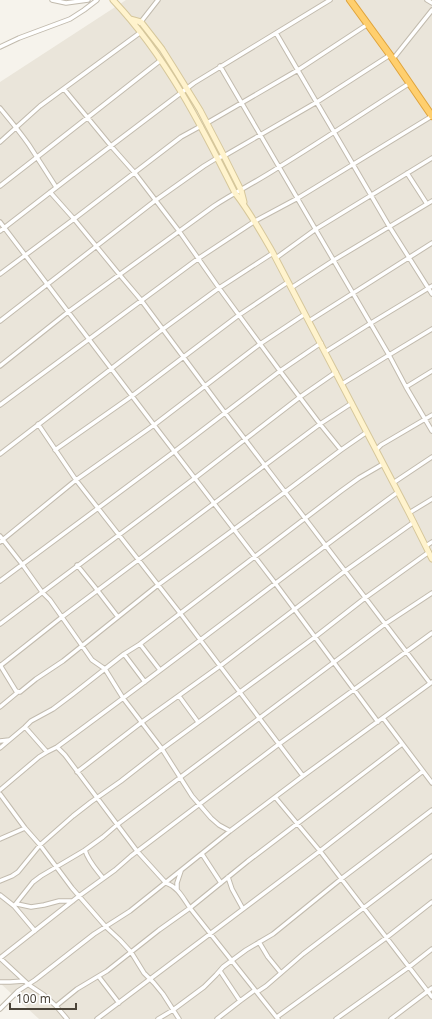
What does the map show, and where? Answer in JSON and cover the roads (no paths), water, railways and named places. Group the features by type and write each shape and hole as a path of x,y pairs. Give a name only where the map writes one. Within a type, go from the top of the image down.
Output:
{"highway":[{"path":"350,0 392,57 432,116"}],"street":[{"path":"52,0 66,3 88,0"},
{"path":"0,47 19,38 50,28 70,19 97,0"},
{"path":"113,0 141,32 182,92 235,193 245,205 276,258 352,402 432,559"},
{"path":"136,26 141,22 158,0"},
{"path":"0,231 187,88 220,66 330,0"},
{"path":"427,0 432,4"},
{"path":"0,322 156,200 204,166 261,135 392,57 432,10"},
{"path":"130,18 141,22 162,50 187,88 207,123 241,190 245,205"},
{"path":"207,123 298,70 368,24"},
{"path":"0,142 40,106 141,32"},
{"path":"276,32 389,226 430,287 432,294"},
{"path":"0,186 161,60"},
{"path":"220,66 353,292 432,431"},
{"path":"0,366 119,274 223,200 280,167 410,83"},
{"path":"64,89 156,200 260,344 341,450"},
{"path":"0,108 17,128 56,187"},
{"path":"0,117 4,113"},
{"path":"0,405 199,258 255,221 298,198 432,116"},
{"path":"0,274 181,137 201,126"},
{"path":"276,258 316,229 432,158"},
{"path":"407,173 426,204"},
{"path":"0,1009 18,991 29,985 88,939 130,911 274,797 431,683 245,440 141,300 50,192"},
{"path":"291,288 389,226 432,201"},
{"path":"0,222 214,504 276,583 378,722"},
{"path":"309,321 432,243"},
{"path":"0,454 163,329 219,288 273,253"},
{"path":"55,450 132,396 239,315 288,282"},
{"path":"325,352 430,287"},
{"path":"230,831 219,825 199,804 162,749 123,698 105,669 92,660 50,600 42,592 22,564 1,539 76,480 154,425 260,344 305,314"},
{"path":"342,384 432,329"},
{"path":"0,581 280,371 321,343"},
{"path":"406,387 432,371"},
{"path":"0,624 195,478 300,397 336,372"},
{"path":"18,692 0,666 62,617 320,424 352,402"},
{"path":"376,450 381,445 432,415"},
{"path":"38,424 76,480 200,639 303,776"},
{"path":"0,707 18,692 63,661 158,586 367,432"},
{"path":"393,483 432,457"},
{"path":"0,748 31,721 52,709 73,694 359,478 383,464"},
{"path":"0,790 47,752 57,747 145,682 325,545 398,492"},
{"path":"409,513 432,499"},
{"path":"77,772 345,571 414,522"},
{"path":"426,546 432,542"},
{"path":"0,880 12,876 18,872 40,845 73,816 121,782 198,722 428,552"},
{"path":"77,565 118,617"},
{"path":"16,905 33,882 41,876 85,850 103,837 180,777 385,624 432,593"},
{"path":"67,1019 44,995 24,981 0,958 199,804 432,633"},
{"path":"140,644 160,670"},
{"path":"124,654 145,682"},
{"path":"179,696 198,722"},
{"path":"383,718 432,783"},
{"path":"25,727 47,752"},
{"path":"0,741 10,740"},
{"path":"56,1006 77,989 100,977 402,744"},
{"path":"57,747 65,755 138,851 166,883 177,889 190,908 277,1018 386,938 432,902"},
{"path":"98,1019 423,771"},
{"path":"0,794 79,896 106,927 131,952 142,970 163,994 179,1019"},
{"path":"274,797 320,851 432,997"},
{"path":"158,1019 173,1010 204,986 232,960 277,931 341,879 432,810"},
{"path":"0,839 25,828"},
{"path":"85,850 86,855 93,866 103,878"},
{"path":"202,854 222,883"},
{"path":"217,1019 240,1001 266,986 303,954 432,856"},
{"path":"177,889 177,883 182,870"},
{"path":"228,877 232,889 243,909"},
{"path":"0,896 16,905 30,907 59,901 73,900"},
{"path":"16,905 35,931"},
{"path":"259,942 268,957 281,973"},
{"path":"336,1019 432,949"},
{"path":"220,971 240,1001"},
{"path":"100,977 119,1003"},
{"path":"0,982 24,981"},
{"path":"391,1019 432,988"}]}
